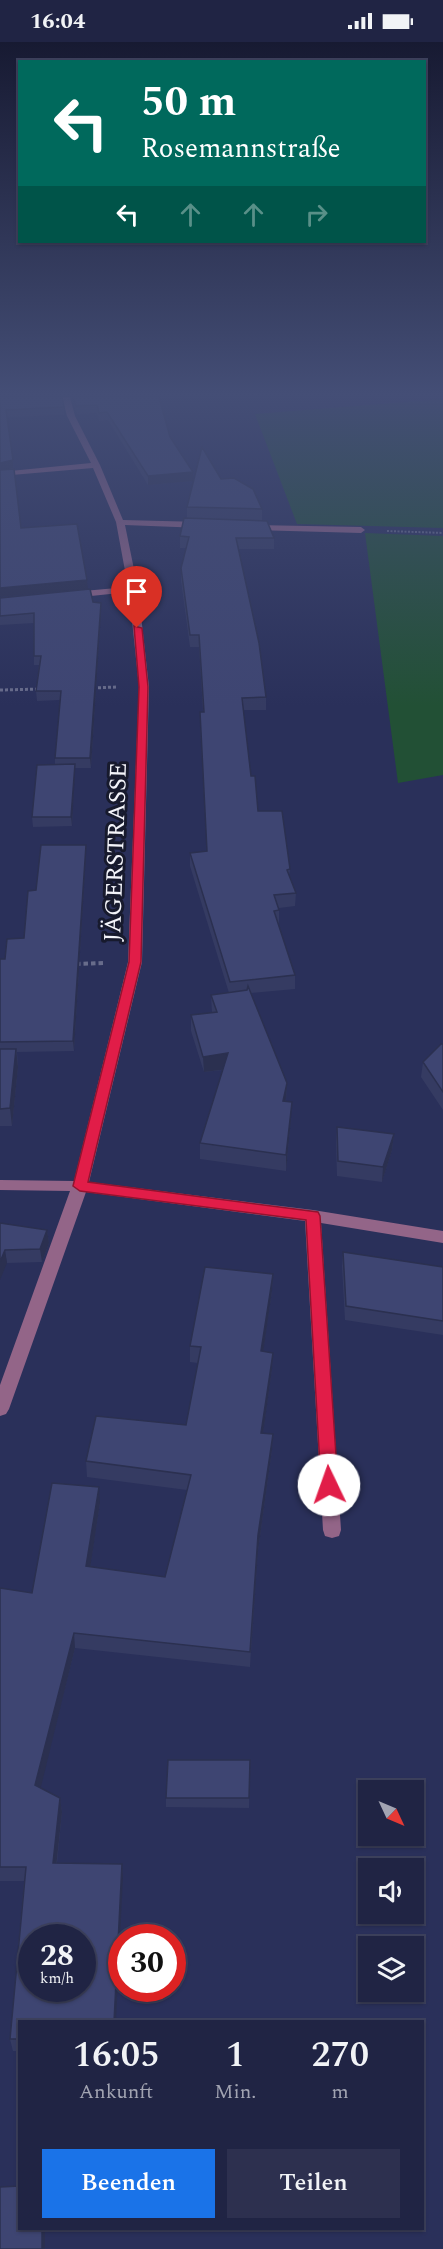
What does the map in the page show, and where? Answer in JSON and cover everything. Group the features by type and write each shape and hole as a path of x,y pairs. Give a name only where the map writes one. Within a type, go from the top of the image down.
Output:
{"street":[{"name":"JÄGERSTRASSE","path":"0,1408 80,1186 135,962 144,687 133,590 120,522 111,500"},
{"path":"120,522 212,525"},
{"path":"234,526 361,530"},
{"path":"67,596 133,590"},
{"path":"0,1185 80,1186 313,1216 443,1237"},
{"path":"313,1216 332,1530"}],"path":[{"path":"361,530 443,533"},
{"path":"84,688 144,687"},
{"path":"0,690 48,689"},
{"path":"68,964 135,962"}],"green space":[{"path":"288,500 443,500 443,528 297,524"},
{"path":"365,533 443,536 443,775 398,783"}],"building":[{"path":"0,500 18,500 21,528 77,524 87,580 0,588"},
{"path":"189,500 258,500 262,509 187,507"},
{"path":"184,518 267,521 274,538 236,538 259,643 266,697 242,698 251,776 255,776 258,811 282,811 290,869 287,870 296,893 274,895 279,910 274,911 295,975 230,982 190,853 207,851 200,712 204,712 199,635 190,635 181,568 189,537 180,536"},
{"path":"90,589 93,602 101,603 90,758 55,758 61,691 36,691 41,656 34,656 34,613 0,616 0,598"},
{"path":"75,764 71,817 32,817 37,765"},
{"path":"41,845 86,845 73,1041 0,1042 0,959 5,959 7,939 24,938 28,891 36,890"},
{"path":"248,986 287,1083 283,1101 292,1102 286,1155 200,1143 228,1053 203,1057 191,1015 217,1012 211,995 247,990"},
{"path":"443,1044 443,1092 423,1062"},
{"path":"0,1049 16,1049 10,1108 0,1109"},
{"path":"337,1127 394,1134 383,1167 338,1161"},
{"path":"0,1223 47,1230 40,1249 5,1250 0,1262"},
{"path":"343,1252 443,1267 443,1321 346,1306"},
{"path":"205,1267 273,1274 261,1351 273,1353 261,1433 273,1434 258,1535 250,1652 74,1633 35,1785 60,1798 53,1863 122,1864 119,1924 108,1924 108,2002 115,2002 114,2020 18,2020 18,2039 10,2039 18,1953 18,2002 96,2002 96,1924 21,1924 26,1867 0,1867 0,1588 32,1593 52,1483 99,1487 86,1566 165,1577 191,1475 86,1461 96,1416 186,1425 201,1347 190,1346"},
{"path":"168,1760 250,1760 249,1798 166,1798"},
{"path":"18,2186 18,2230 42,2230 42,2249 0,2249 0,2187"}],"route":[{"path":"137,628 144,687 135,962 80,1186 313,1216 329,1485"}]}
